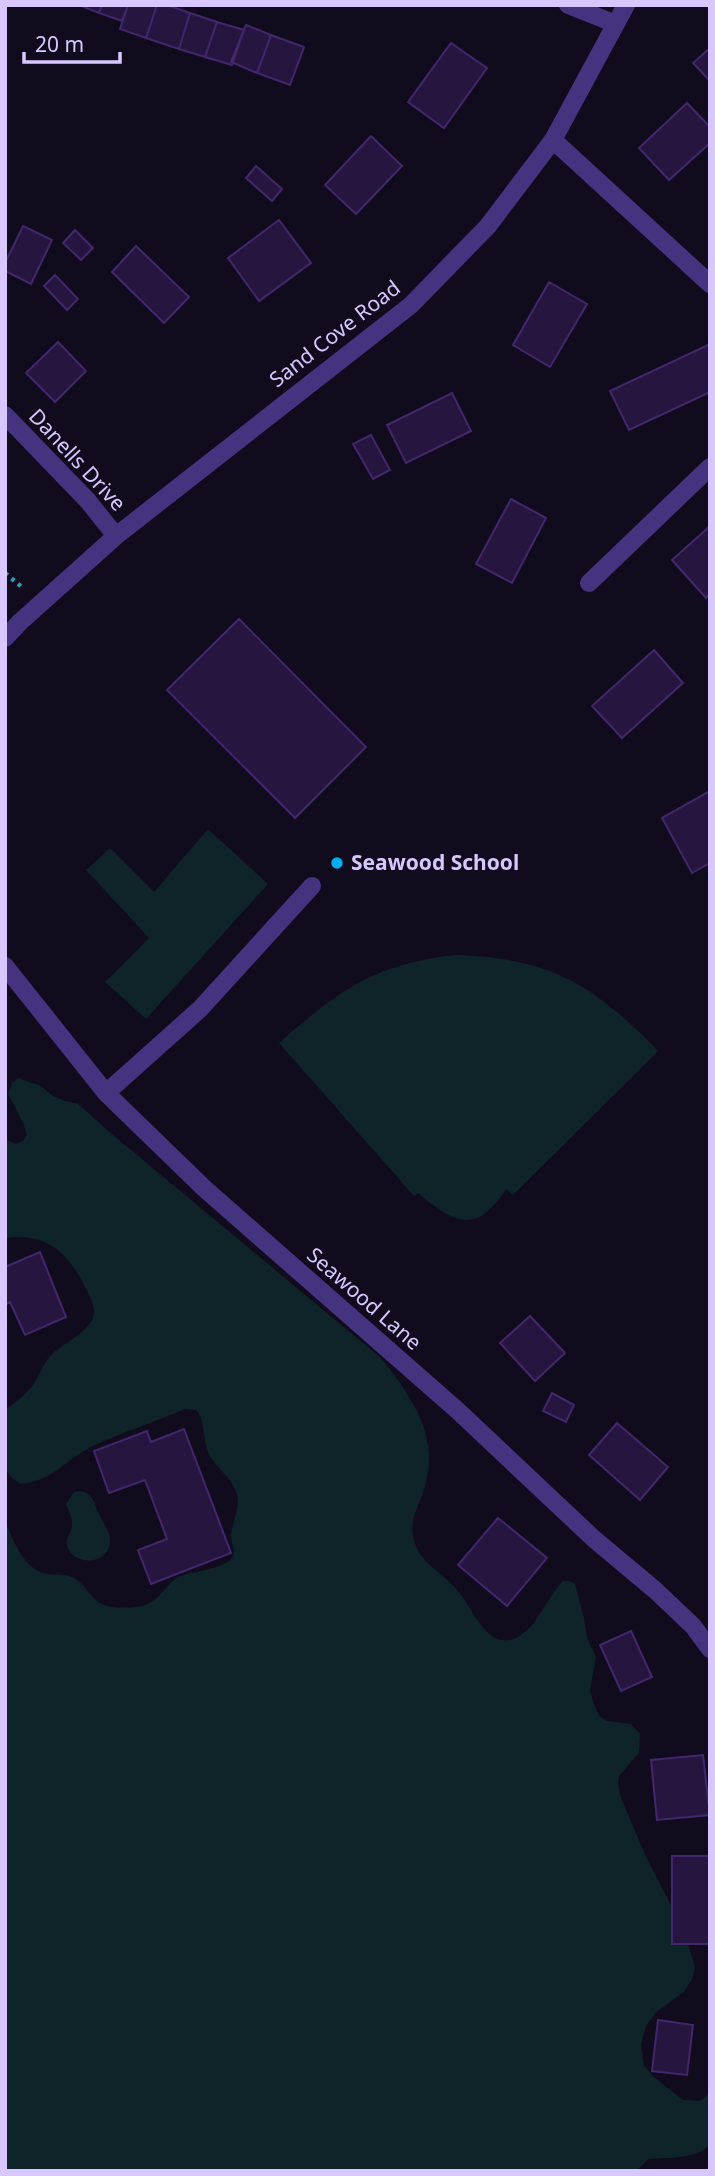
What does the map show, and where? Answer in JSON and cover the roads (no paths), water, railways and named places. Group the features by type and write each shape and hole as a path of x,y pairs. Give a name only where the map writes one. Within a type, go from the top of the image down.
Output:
{"street":[{"path":"568,5 617,24"},
{"name":"Sand Cove Road","path":"5,638 116,536 411,305 488,226 553,140 626,5"},
{"path":"553,140 710,284"},
{"name":"Danells Drive","path":"5,415 88,501 116,536"},
{"path":"589,583 710,467"},
{"path":"106,1093 200,1009 312,886"},
{"name":"Seawood Lane","path":"5,967 106,1093 205,1189 457,1410 594,1539 655,1590 694,1626 710,1649"}],"place":[{"name":"Seawood School","path":"337,863"}]}
